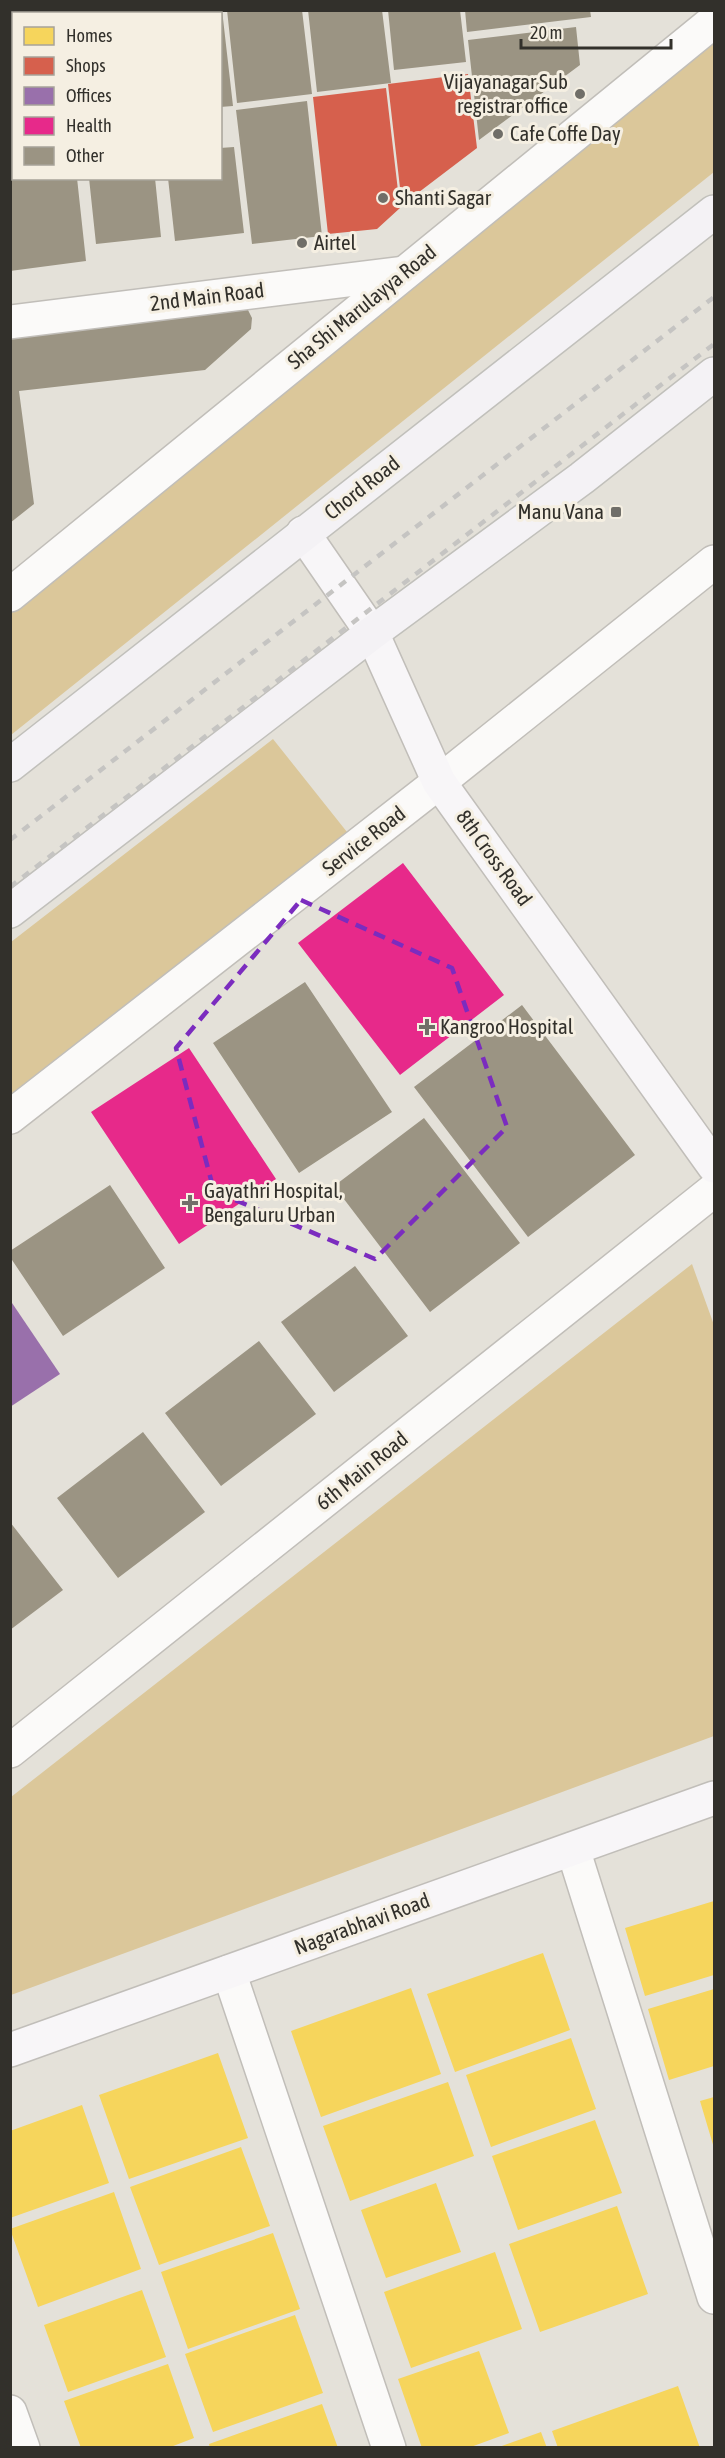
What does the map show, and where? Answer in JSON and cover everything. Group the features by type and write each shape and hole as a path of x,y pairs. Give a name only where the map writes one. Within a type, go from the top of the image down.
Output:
{"main road":[{"name":"Chord Road","path":"10,765 714,212"},
{"path":"10,911 372,633 582,478 714,374"},
{"name":"8th Cross Road","path":"303,533 372,633 439,782 714,1166"},
{"name":"Nagarabhavi Road","path":"10,2050 714,1798"}],"street":[{"name":"Sha Shi Marulayya Road","path":"10,595 714,21"},
{"name":"2nd Main Road","path":"10,322 404,273"},
{"name":"Service Road","path":"10,1117 439,782 714,562"},
{"name":"6th Main Road","path":"10,1751 714,1190"},
{"path":"573,1849 714,2297"},
{"path":"229,1972 389,2448"},
{"path":"10,2412 23,2448"}],"highlighted area":[{"path":"301,900 452,968 507,1127 375,1259 214,1191 176,1048"}],"shaded area":[{"path":"714,36 714,172 11,735 11,605"},
{"path":"273,739 347,832 11,1096 11,942"},
{"path":"692,1264 714,1325 714,1736 11,1995 11,1797"}],"building: Homes":[{"path":"714,1901 714,1975 645,1996 625,1928"},
{"path":"543,1953 570,2030 455,2072 427,1994"},
{"path":"411,1988 441,2074 321,2117 291,2031"},
{"path":"714,1989 714,2066 669,2080 648,2009"},
{"path":"571,2038 596,2109 491,2147 466,2075"},
{"path":"218,2053 248,2138 129,2179 99,2095"},
{"path":"448,2082 474,2156 350,2201 323,2126"},
{"path":"714,2097 714,2148 700,2101"},
{"path":"82,2105 109,2183 10,2218 10,2131"},
{"path":"595,2120 622,2193 518,2230 492,2156"},
{"path":"241,2147 270,2226 159,2265 130,2187"},
{"path":"436,2183 461,2252 386,2278 361,2210"},
{"path":"114,2192 141,2269 38,2307 10,2229"},
{"path":"617,2206 648,2294 540,2332 509,2244"},
{"path":"273,2233 300,2309 188,2349 161,2272"},
{"path":"495,2252 522,2329 411,2368 384,2292"},
{"path":"142,2290 166,2357 68,2392 44,2325"},
{"path":"295,2315 323,2393 213,2432 185,2354"},
{"path":"479,2351 509,2433 468,2448 422,2448 398,2379"},
{"path":"168,2364 194,2438 168,2448 81,2448 64,2401"},
{"path":"678,2386 700,2448 558,2448 552,2431"},
{"path":"322,2404 338,2448 210,2448 209,2444"},
{"path":"541,2432 547,2448 499,2447"}],"building: Shops":[{"path":"468,74 477,148 402,205 388,84"},
{"path":"386,88 400,208 377,229 328,234 313,97"}],"building: Offices":[{"path":"10,1300 60,1374 10,1407"}],"building: Health":[{"path":"403,863 504,995 400,1075 298,943"},
{"path":"189,1048 276,1179 179,1244 91,1112"}],"building: Other":[{"path":"67,10 129,10 130,12 68,12"},
{"path":"141,10 222,10 233,106 222,107 222,12 142,12"},
{"path":"227,10 302,10 312,94 237,103"},
{"path":"308,10 382,10 391,83 317,92"},
{"path":"388,10 460,10 466,62 394,70"},
{"path":"465,10 590,10 591,17 467,32"},
{"path":"576,27 580,65 479,140 468,40"},
{"path":"10,56 12,56 12,127 10,127"},
{"path":"307,101 322,236 252,244 236,110"},
{"path":"10,133 12,133 12,180 77,180 86,261 10,271"},
{"path":"234,147 244,233 175,241 168,180 222,180 222,148"},
{"path":"89,180 155,180 161,237 96,244"},
{"path":"247,308 252,318 251,329 205,370 19,391 34,504 10,523 10,338"},
{"path":"305,982 392,1112 299,1173 213,1043"},
{"path":"522,1005 635,1155 528,1237 414,1087"},
{"path":"424,1118 520,1243 430,1312 334,1186"},
{"path":"110,1185 165,1268 63,1336 10,1257 10,1251"},
{"path":"355,1266 408,1336 334,1392 281,1322"},
{"path":"259,1341 316,1414 221,1486 165,1413"},
{"path":"143,1432 205,1512 118,1578 57,1498"},
{"path":"10,1522 63,1590 10,1630"}],"railway":[{"path":"10,840 714,297"},
{"path":"10,887 714,344"}],"place":[{"name":"Vijayanagar Sub registrar office","path":"580,94"},
{"name":"Cafe Coffe Day","path":"498,134"},
{"name":"Shanti Sagar","path":"383,198"},
{"name":"Airtel","path":"302,243"},
{"name":"Manu Vana","path":"616,512"},
{"name":"Kangroo Hospital","path":"427,1027"},
{"name":"Gayathri Hospital, Bengaluru Urban","path":"190,1203"}]}
